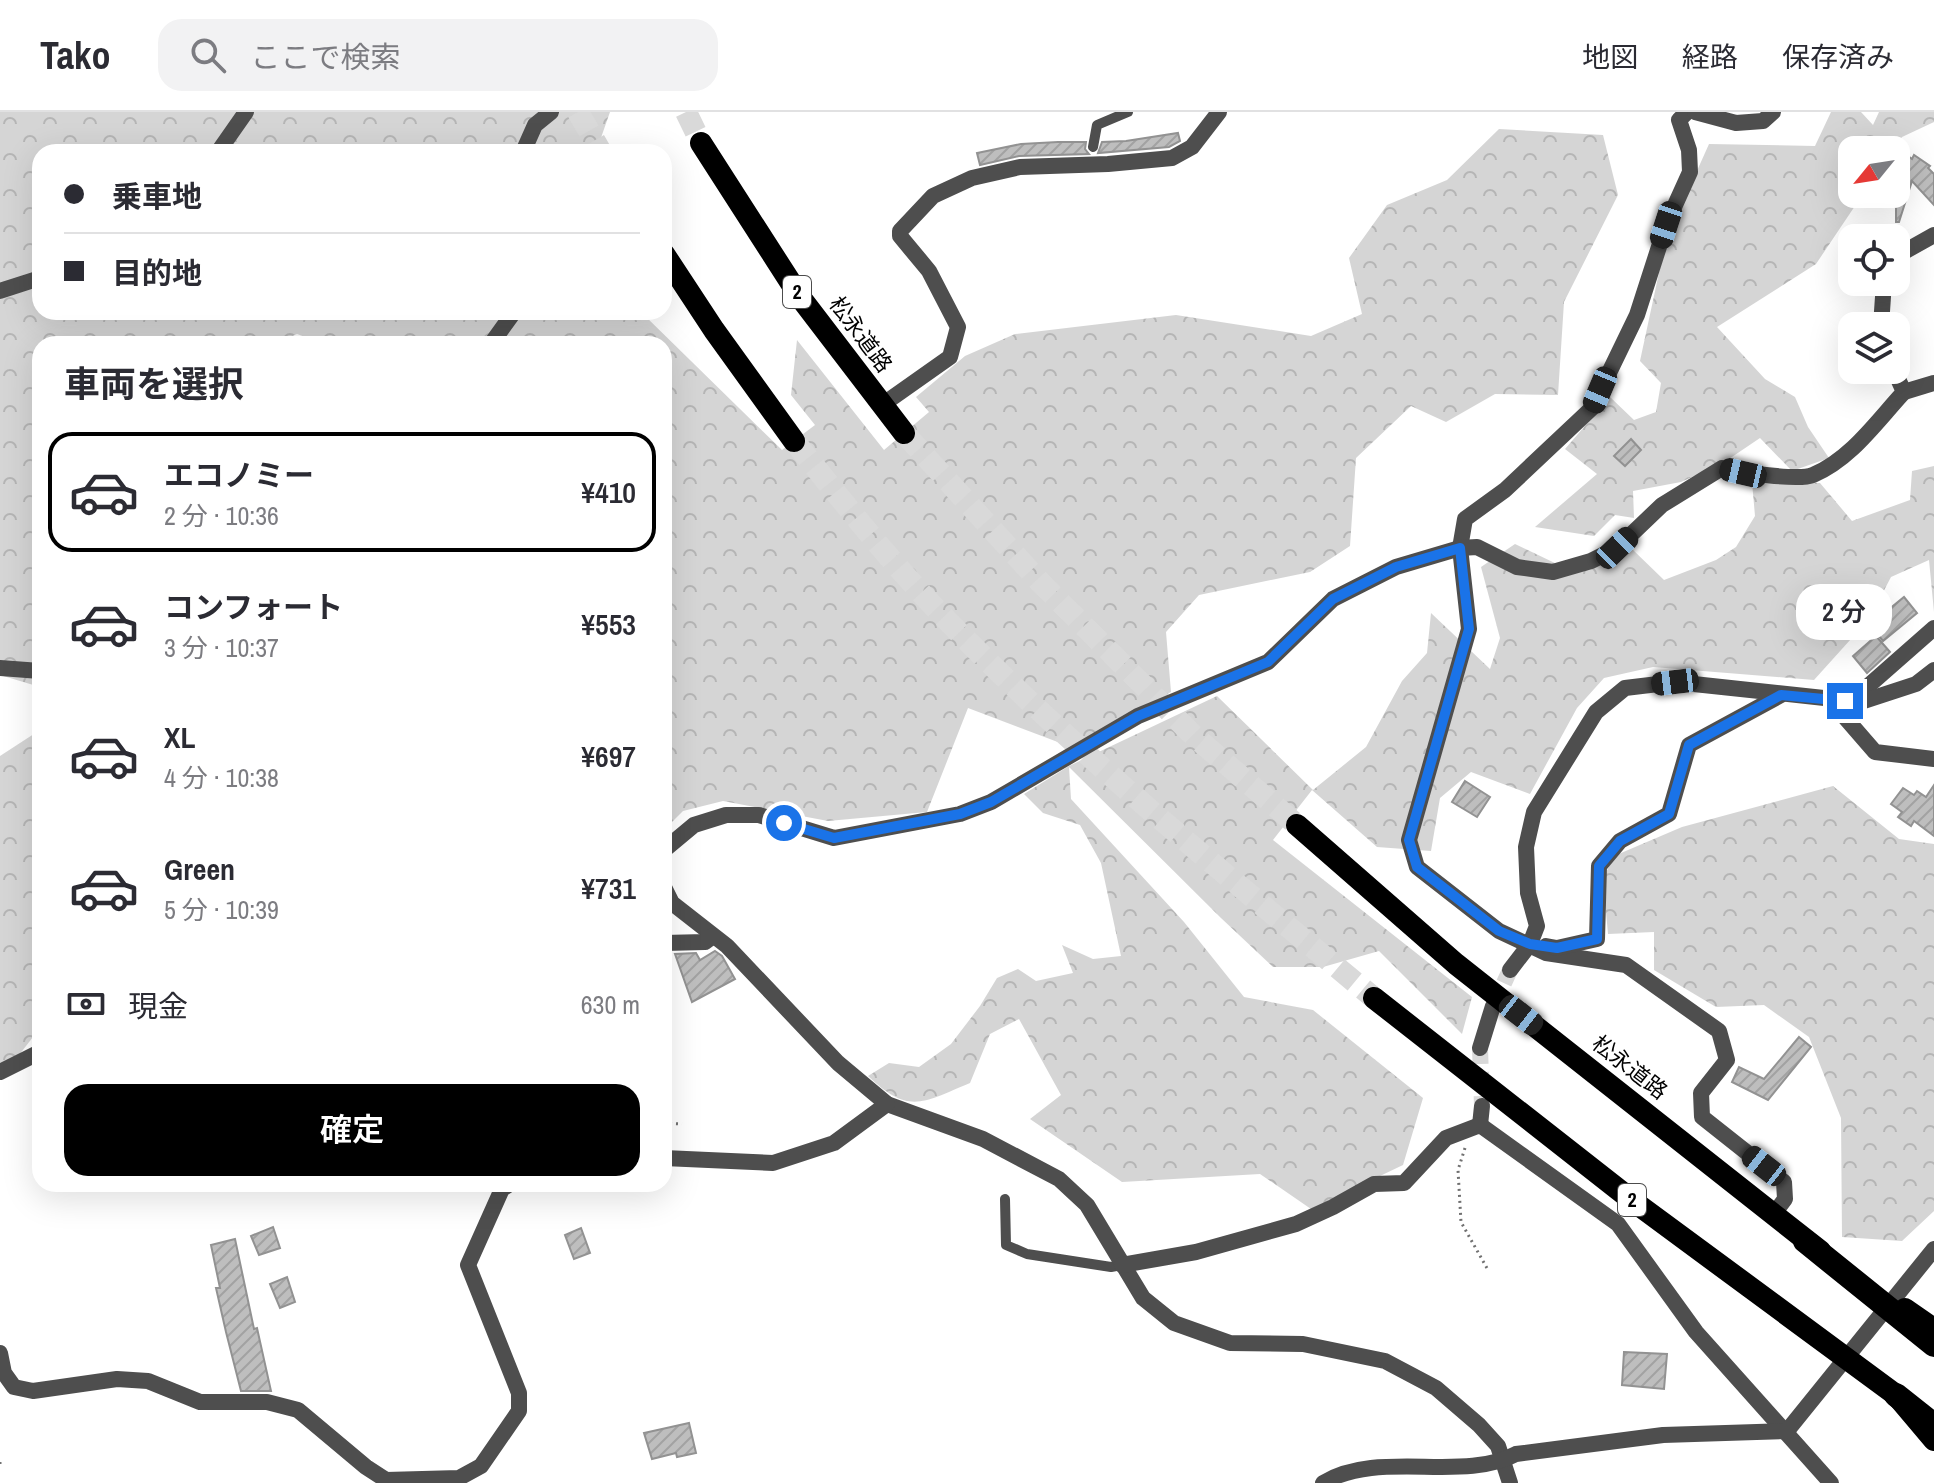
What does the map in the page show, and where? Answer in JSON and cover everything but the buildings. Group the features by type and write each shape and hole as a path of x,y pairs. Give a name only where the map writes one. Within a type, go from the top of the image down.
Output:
{"highway":[{"name":"松永道路","path":"701,143 800,297 904,433"},
{"path":"672,266 794,441"},
{"name":"松永道路","path":"1297,825 1456,964 1934,1345"},
{"name":"2","path":"1374,998 1633,1201 1934,1425"},
{"path":"1805,1241 1934,1329"},
{"path":"1896,1395 1934,1440"}],"street":[{"path":"224,144 246,112"},
{"path":"527,144 535,125 551,112"},
{"path":"882,405 950,357 958,327 929,271 900,236 900,231 933,196 972,178 1020,167 1172,158 1192,147 1219,112"},
{"path":"1687,112 1679,120 1689,150 1690,172 1666,225 1637,315 1592,408 1505,490 1465,519 1460,548 1469,629 1409,840 1417,867 1499,931 1546,953 1626,965 1719,1031 1727,1060 1701,1093 1702,1117 1784,1182 1785,1199 1773,1215"},
{"path":"1695,112 1736,123 1763,121 1773,112"},
{"path":"1910,248 1934,235"},
{"path":"0,291 32,281"},
{"path":"672,843 694,825 726,815 759,815 834,838 960,814 991,802 1138,716 1268,662 1333,599 1396,567 1460,548 1477,547 1517,567 1553,572 1591,561 1617,548 1662,505 1722,468 1743,473 1811,476 1845,456 1904,392 1934,383"},
{"path":"1900,384 1904,392"},
{"path":"1829,699 1845,687 1867,687 1934,628"},
{"path":"1892,692 1888,682 1934,642"},
{"path":"0,668 32,670"},
{"path":"1510,970 1530,944 1537,926 1528,893 1526,847 1534,812 1596,712 1625,688 1675,682 1861,702 1916,684 1934,670"},
{"path":"1530,944 1557,948 1597,939 1599,866 1620,841 1669,814 1689,745 1781,695"},
{"path":"1829,699 1875,752 1934,759"},
{"path":"672,903 727,946 838,1063 887,1104 983,1139 1059,1179 1087,1205 1143,1298 1174,1323 1230,1343 1303,1344 1385,1361 1436,1388 1479,1425 1498,1446 1510,1483"},
{"path":"672,943 705,942 713,936"},
{"path":"1480,1048 1493,1006"},
{"path":"0,1072 32,1056"},
{"path":"672,1158 773,1163 834,1143 887,1104"},
{"path":"1480,1125 1482,1106"},
{"path":"1122,1265 1196,1252 1296,1224 1374,1184 1404,1183 1446,1138 1480,1125"},
{"path":"1480,1125 1618,1224 1696,1332 1790,1428 1831,1483"},
{"path":"0,1353 4,1373 14,1387 33,1391 117,1379 148,1381 200,1402 267,1402 298,1410 386,1480 459,1478 481,1466 519,1411 519,1393 468,1265 501,1192"},
{"path":"1618,1224 1633,1201"},
{"path":"1323,1483 1353,1470 1459,1473 1505,1463 1516,1454 1663,1435 1790,1428 1934,1249"}],"lane":[{"path":"1093,147 1097,125 1128,112"},
{"path":"1005,1199 1006,1245 1027,1254 1111,1267 1122,1265"}],"path":[{"path":"672,1123 682,1124"},
{"path":"1480,1125 1468,1138 1458,1170 1461,1222 1488,1270"}],"green space":[{"path":"0,112 610,112 599,144 32,144 32,320 649,320 666,336 32,336 32,685 0,675"},
{"path":"1831,112 1861,112 1873,125 1879,112 1934,112 1934,122 1904,136 1838,136 1838,208 1854,208 1843,224 1838,224 1838,231 1816,264 1717,327 1765,379 1795,397 1808,427 1829,458 1792,471 1760,438 1723,463 1681,482 1633,491 1634,518 1615,515 1594,536 1535,527 1597,474 1565,449 1610,397 1634,420 1656,412 1661,383 1640,361 1666,240 1709,144 1815,146"},
{"path":"1499,129 1603,135 1618,195 1564,302 1558,395 1495,394 1446,422 1411,406 1356,458 1350,546 1310,572 1199,595 1166,632 1171,692 1071,747 968,708 927,812 828,821 723,801 683,811 672,822 672,342 782,450 815,425 791,395 797,340 884,450 929,412 916,397 965,356 1015,334 1176,315 1311,336 1362,314 1349,258 1387,205 1447,180"},
{"path":"1934,466 1934,612 1929,560 1891,577 1869,619 1814,680 1653,667 1604,678 1577,708 1530,794 1471,772 1440,798 1431,851 1377,847 1312,790 1273,840 1472,997 1462,1034 1379,951 1323,967 1273,967 1069,767 1071,799 1184,922 1244,997 1313,1010 1423,1098 1403,1165 1311,1209 1260,1174 1122,1182 1030,1119 1061,1095 1019,1019 990,1034 970,1083 940,1096 916,1102 906,1101 894,1096 868,1076 889,1063 919,1067 951,1044 997,978 1018,969 1036,981 1073,973 1062,945 1093,959 1121,956 1101,863 1080,825 1043,813 1024,794 1069,766 1217,696 1313,790 1366,747 1402,681 1427,653 1431,613 1490,669 1500,638 1481,567 1515,544 1559,565 1631,548 1664,580 1716,560 1736,547 1755,516 1752,482 1820,483 1852,521 1910,500 1912,471"},
{"path":"32,735 32,1038 5,1073 0,1075 0,756"},
{"path":"1833,786 1899,839 1934,844 1934,1211 1902,1241 1842,1237 1841,1118 1809,1037 1764,1005 1716,1007 1654,970 1654,932 1608,934 1603,879 1614,856 1682,827"}],"tunnel":[{"path":"578,112 596,144"},
{"path":"686,112 701,143"},
{"path":"904,433 1040,582 1194,736 1297,825"},
{"path":"794,441 901,571 990,664 1151,811 1374,998"},
{"path":"1494,1005 1510,970"},
{"path":"1480,1048 1482,1106"}],"route":[{"path":"784,823 834,838 960,814 991,802 1138,716 1268,662 1333,599 1396,567 1460,548 1469,629 1409,840 1417,867 1499,931 1530,944 1557,948 1597,939 1599,866 1620,841 1669,814 1689,745 1781,695 1845,701"}]}
